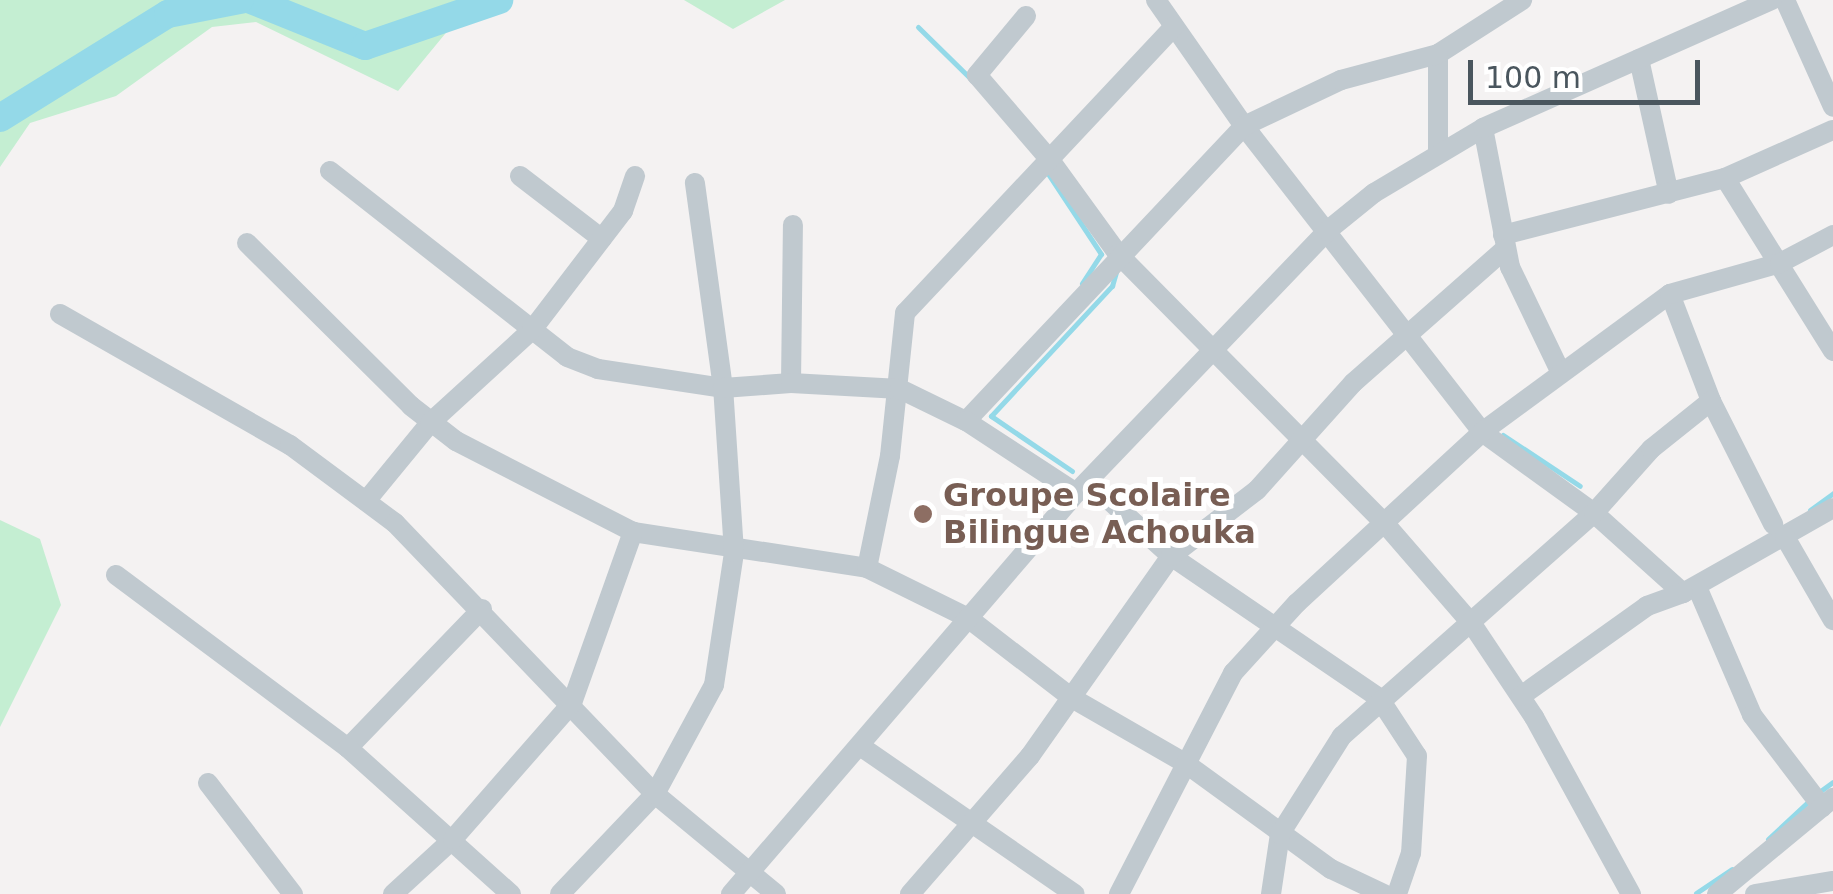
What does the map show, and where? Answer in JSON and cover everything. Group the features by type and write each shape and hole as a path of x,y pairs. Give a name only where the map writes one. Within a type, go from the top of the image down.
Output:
{"street":[{"path":"1156,0 1244,126 1482,432 1594,513 1690,590 1752,715 1827,802 1717,894"},
{"path":"966,421 1118,254 1244,126 1341,80 1438,54 1522,0"},
{"path":"731,894 863,748 968,618 1082,487 1327,232 1438,153 1483,128 1772,0"},
{"path":"1785,0 1833,107"},
{"path":"1026,16 976,75 1050,160 1118,254 1387,526 1472,624 1521,696 1631,894"},
{"path":"867,568 900,390 905,313 1174,27"},
{"path":"1438,54 1438,153"},
{"path":"1639,59 1669,194"},
{"path":"1483,128 1504,242 1559,369"},
{"path":"910,894 972,828 1072,698 1171,556 1257,490 1405,332 1504,242 1724,178 1833,130"},
{"path":"330,171 567,357 598,368 723,388 791,383 900,390 966,421 1082,487 1171,556 1378,698 1417,756 1411,853 1397,894"},
{"path":"520,176 602,239"},
{"path":"366,501 430,423 532,330 623,211 636,176"},
{"path":"1724,178 1833,350"},
{"path":"560,894 655,794 714,685 734,552 723,388 695,182"},
{"path":"791,383 793,225"},
{"path":"1119,894 1233,673 1276,625 1387,526 1482,432 1559,369 1670,294 1780,263 1833,236"},
{"path":"247,242 430,423 633,532 734,552 867,568 968,618 1072,698 1185,763 1280,834 1384,894"},
{"path":"1670,294 1711,401 1779,531 1833,620"},
{"path":"60,314 261,426 366,501 482,609 655,794 776,894"},
{"path":"1271,894 1280,834 1342,736 1378,698 1472,624 1594,513 1651,448 1711,401"},
{"path":"1521,696 1647,606 1690,590 1779,531 1833,508"},
{"path":"392,894 453,839 572,703 633,532"},
{"path":"116,575 348,748 511,894"},
{"path":"348,748 482,609"},
{"path":"863,748 972,828 1075,894"},
{"path":"208,783 293,894"},
{"path":"1756,894 1833,881"}],"green space":[{"path":"0,0 473,0 398,91 256,22 212,27 116,96 30,123 0,167"},
{"path":"684,0 785,0 733,29"},
{"path":"0,520 40,539 61,605 0,727"}],"waterway":[{"path":"0,118 168,14 240,0"},
{"path":"251,0 365,46 499,0"},
{"path":"918,27 972,80"},
{"path":"1045,169 1101,254 1082,283"},
{"path":"1072,471 991,416 1112,286 1117,269"},
{"path":"1503,435 1580,486"},
{"path":"1810,510 1833,493"},
{"path":"1819,792 1833,782"},
{"path":"1768,839 1811,799"},
{"path":"1696,893 1732,869"}],"place":[{"name":"Groupe Scolaire Bilingue Achouka","path":"923,514"}]}
